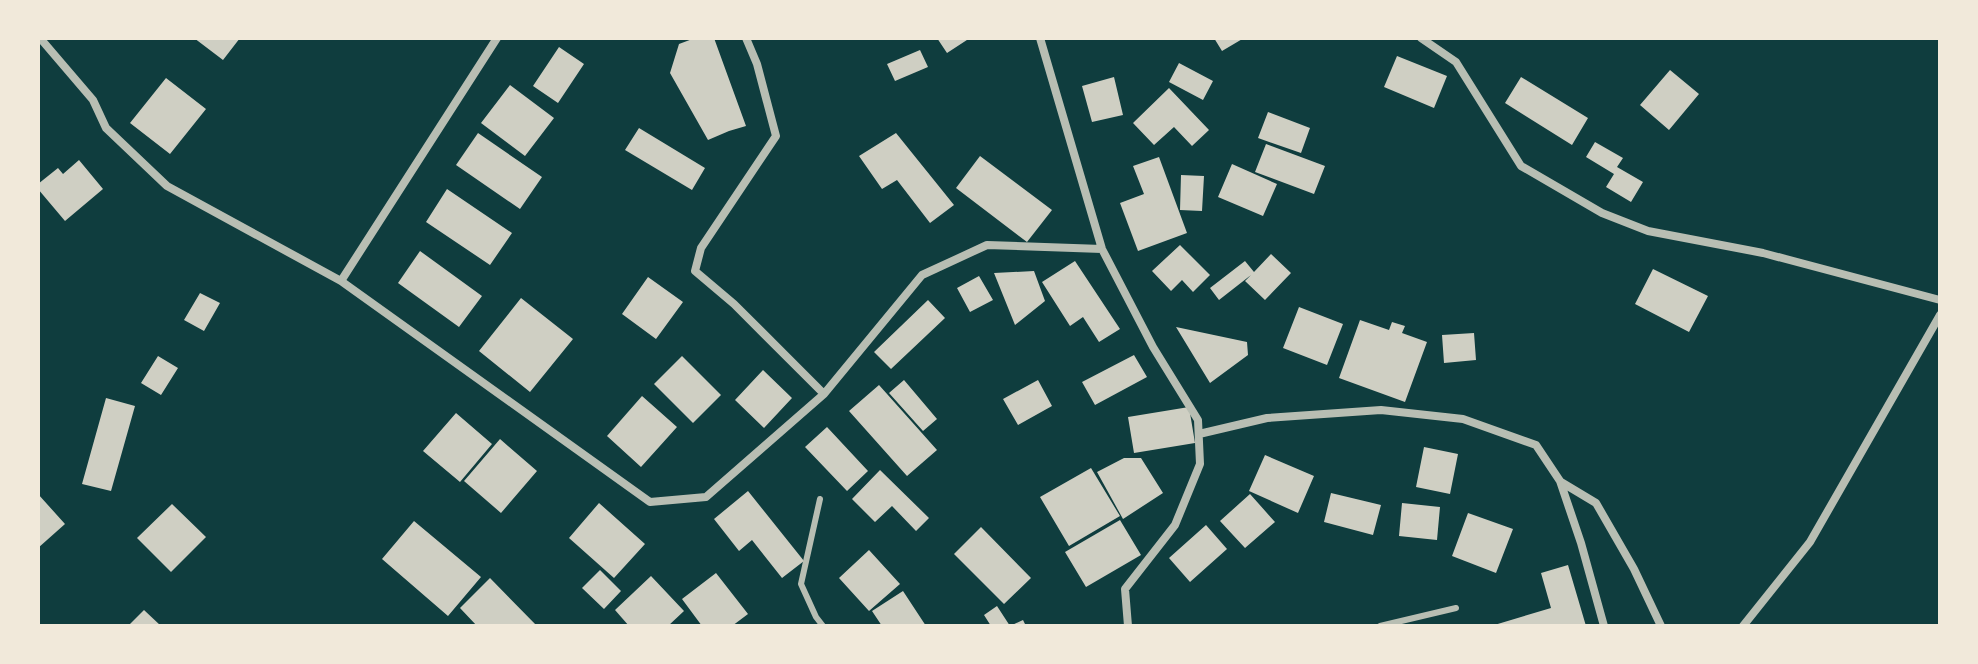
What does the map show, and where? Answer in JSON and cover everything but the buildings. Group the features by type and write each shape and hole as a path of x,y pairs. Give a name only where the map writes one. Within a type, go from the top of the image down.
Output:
{"street":[{"path":"40,38 93,100 106,128 167,186 341,281 650,502 706,497 824,394 922,275 987,245 1102,249"},
{"path":"341,281 497,38"},
{"path":"746,38 757,64 776,136 701,248 695,271 734,304 824,394"},
{"path":"1040,38 1102,249 1153,347 1198,420 1200,464 1175,525 1125,589 1128,626"},
{"path":"1421,38 1456,62 1521,166 1602,213 1648,231 1763,253 1940,300"},
{"path":"1743,626 1810,542 1940,315"},
{"path":"1199,434 1267,418 1381,410 1463,419 1536,445 1560,481 1604,626"},
{"path":"1560,481 1596,503 1634,569 1661,626"}],"lane":[{"path":"820,499 801,584 823,626"},
{"path":"1380,626 1456,608"}]}
